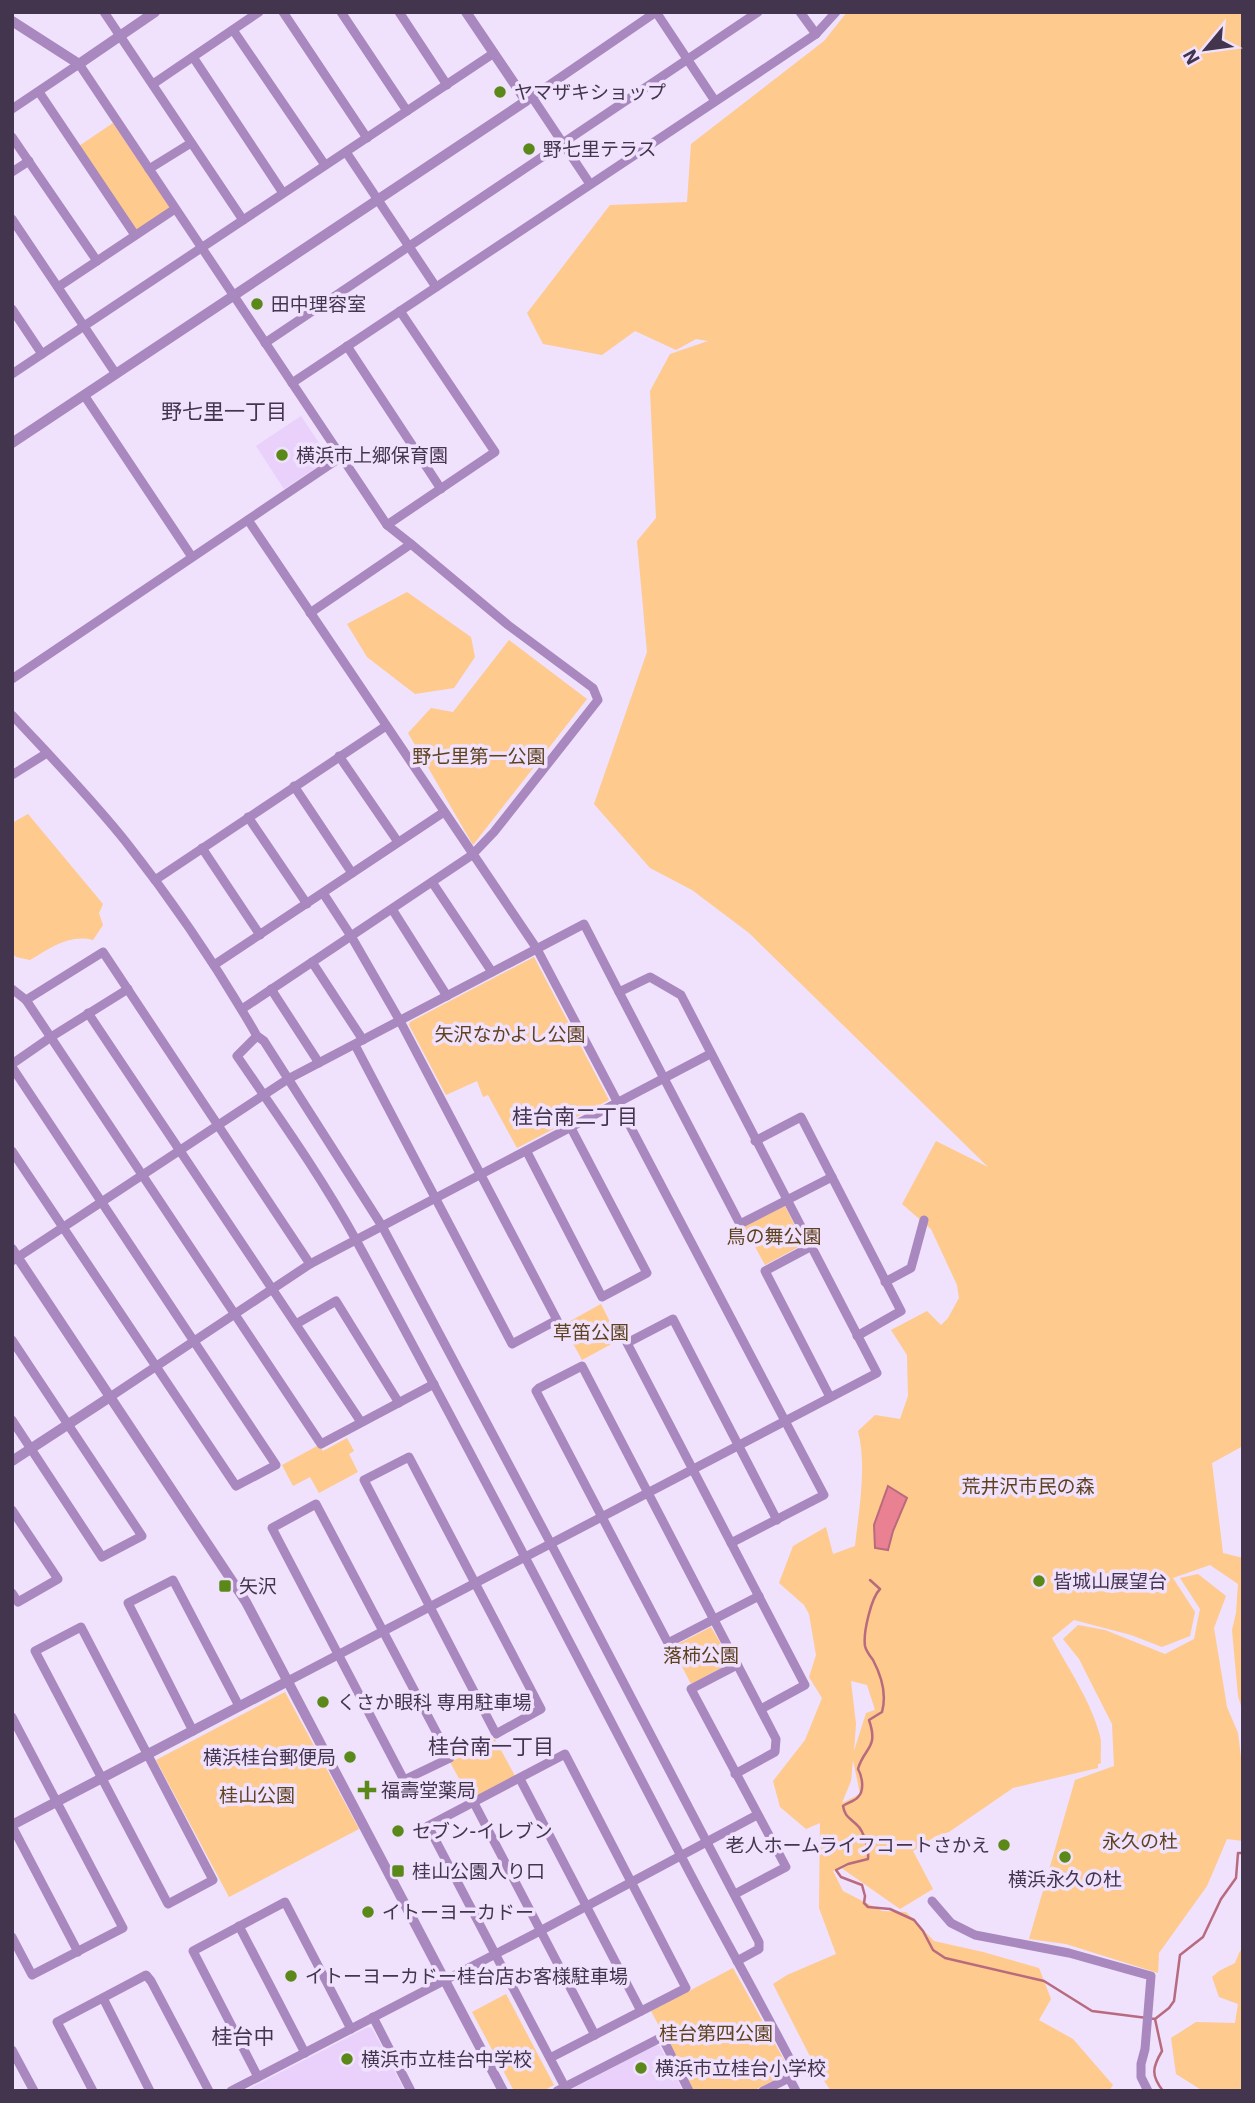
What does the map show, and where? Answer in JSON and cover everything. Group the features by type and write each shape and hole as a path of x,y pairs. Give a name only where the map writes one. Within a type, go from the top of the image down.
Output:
{"street":[{"path":"104,12 243,220"},
{"path":"12,109 155,12"},
{"path":"153,84 260,12"},
{"path":"283,12 367,138"},
{"path":"341,12 407,111"},
{"path":"399,12 447,85"},
{"path":"466,12 590,184"},
{"path":"12,443 656,12 715,101"},
{"path":"265,343 758,12"},
{"path":"800,12 816,34"},
{"path":"292,383 816,34 836,12"},
{"path":"12,20 79,64 387,526 508,625 593,688 598,700 494,832 472,855 242,1009"},
{"path":"233,30 325,166"},
{"path":"12,374 494,53"},
{"path":"193,57 283,193"},
{"path":"39,92 135,235"},
{"path":"12,137 97,261"},
{"path":"149,169 191,143"},
{"path":"346,152 436,287"},
{"path":"12,172 29,161"},
{"path":"58,287 175,209"},
{"path":"12,219 116,374"},
{"path":"12,309 42,354"},
{"path":"387,526 495,452 400,311"},
{"path":"346,346 441,489"},
{"path":"85,395 192,558"},
{"path":"12,679 341,457"},
{"path":"248,520 537,949 824,1495 731,1543"},
{"path":"310,613 411,544"},
{"path":"12,715 95,805 155,880 214,965 257,1036 264,1041 382,1226 759,1942 759,1949 737,1961"},
{"path":"155,880 386,726"},
{"path":"12,775 47,752"},
{"path":"339,756 397,842"},
{"path":"294,786 352,873"},
{"path":"214,965 444,812"},
{"path":"248,817 307,904"},
{"path":"202,848 260,935"},
{"path":"432,882 492,972"},
{"path":"312,962 359,1043 512,1344 556,1320 400,1021 323,893"},
{"path":"392,909 447,996"},
{"path":"503,2091 246,1602 14,1256 63,1227 288,1079 584,924 740,1224 832,1177"},
{"path":"26,1000 103,952 310,1264"},
{"path":"78,1952 12,1825 877,1373 681,995 650,977 620,992"},
{"path":"12,989 26,1000 321,1444 434,1384"},
{"path":"12,1151 236,1486 276,1465 12,1066 51,1037 128,989"},
{"path":"271,989 319,1063"},
{"path":"89,1013 361,1422"},
{"path":"257,1036 237,1056 265,1094 342,1214 795,2069 789,2078 763,2091"},
{"path":"12,1461 310,1264 710,1054"},
{"path":"755,1140 802,1117 901,1311 857,1336"},
{"path":"527,1152 602,1297 647,1273 571,1128"},
{"path":"885,1282 911,1268 923,1220"},
{"path":"810,1247 765,1271 830,1397"},
{"path":"296,1324 336,1301 399,1403"},
{"path":"761,1709 805,1685 627,1343 673,1319 777,1520"},
{"path":"12,1340 142,1536 102,1557 12,1420"},
{"path":"735,1773 775,1752 776,1739 761,1709 737,1665 713,1619 647,1493 582,1366 536,1391 668,1643 713,1619 759,1596"},
{"path":"409,1457 541,1709 496,1734 430,1607 364,1480 409,1457"},
{"path":"316,1504 450,1758 404,1780 339,1654 272,1528 316,1504"},
{"path":"12,1510 58,1579 18,1601 12,1593"},
{"path":"193,1731 128,1603 173,1580 239,1706"},
{"path":"81,1628 148,1754 214,1880 168,1904 35,1651 81,1628"},
{"path":"735,1894 786,1867 691,1689 737,1665"},
{"path":"12,1717 123,1928 32,1975 12,1937"},
{"path":"550,2058 686,1988 565,1754 428,1826 550,2058 561,2089 662,2037 689,2091"},
{"path":"520,1779 641,2011"},
{"path":"474,1803 595,2035"},
{"path":"231,2091 757,1815"},
{"path":"932,1901 951,1923 975,1935 1069,1953 1151,1976 1141,2064 1141,2077 1148,2091"},
{"path":"258,2077 193,1951 285,1902 351,2029"},
{"path":"239,1926 305,2053"},
{"path":"93,2091 57,2022 146,1975 209,2091"},
{"path":"103,1998 150,2091"},
{"path":"373,2017 411,2091"},
{"path":"12,2050 34,2091"},
{"path":"789,2078 796,2091"}],"shaded area":[{"path":"301,416 327,455 326,461 284,489 256,446"},
{"path":"888,1486 907,1498 888,1550 875,1548 874,1525"},
{"name":"横浜市立桂台中学校","path":"368,2027 372,2028 405,2091 245,2091"},
{"name":"横浜市立桂台小学校","path":"656,2045 660,2046 683,2091 568,2091"}],"green space":[{"name":"荒井沢市民の森","path":"847,12 1243,12 1243,1446 1212,1463 1223,1553 1243,1558 1243,1712 1238,1696 1232,1630 1238,1584 1210,1565 1173,1578 1195,1612 1190,1636 1162,1647 1131,1635 1074,1620 1052,1638 1096,1723 1101,1742 1101,1763 1098,1768 1013,1788 949,1832 936,1836 913,1851 933,1889 900,1909 840,1867 833,1871 843,1891 882,1911 906,1912 934,1941 1039,1968 1051,1999 1039,2020 1073,2039 1113,2085 1109,2091 831,2091 818,2072 773,1984 787,1975 836,1954 819,1908 820,1823 806,1829 780,1807 773,1781 805,1740 822,1698 809,1677 816,1655 809,1614 804,1605 779,1583 793,1546 826,1527 833,1554 855,1546 862,1473 858,1431 875,1415 900,1419 908,1396 907,1355 891,1330 927,1311 941,1325 959,1298 957,1285 931,1229 902,1204 936,1141 988,1167 749,933 692,890 650,868 594,804 647,652 637,541 656,518 650,391 670,354 708,341 696,339 676,350 635,331 602,355 543,344 527,313 610,205 687,202 691,144 824,41","holes":["851,1681 867,1685 875,1710 866,1713 854,1751 856,1724","853,1760 860,1794 842,1803 851,1781"]},
{"path":"113,123 171,209 136,233 79,146"},
{"path":"407,592 471,637 475,657 454,688 415,694 367,657 347,624"},
{"name":"野七里第一公園","path":"509,640 587,699 473,845 408,733 431,708 453,712"},
{"path":"28,814 103,904 99,913 103,925 93,940 68,941 30,960 16,957 12,953 12,823"},
{"name":"矢沢なかよし公園","path":"534,957 609,1100 517,1148 488,1095 483,1097 477,1081 446,1095 409,1025 410,1022"},
{"name":"鳥の舞公園","path":"785,1206 804,1244 765,1265 744,1226"},
{"name":"草笛公園","path":"601,1304 619,1340 582,1360 563,1325"},
{"path":"347,1438 354,1451 349,1454 358,1472 319,1493 310,1477 293,1486 282,1465 319,1445 323,1451"},
{"name":"永久の杜","path":"1198,1574 1226,1596 1214,1628 1227,1707 1238,1733 1243,1774 1243,1841 1227,1839 1207,1886 1159,1953 1158,1973 1066,1944 1029,1939 1075,1780 1114,1766 1112,1724 1079,1659 1063,1639 1078,1625 1105,1630 1165,1654 1194,1639 1200,1609 1180,1578"},
{"name":"落柿公園","path":"711,1627 731,1661 691,1684 672,1647"},
{"name":"桂山公園","path":"285,1692 359,1829 229,1897 156,1760"},
{"path":"495,1739 515,1776 470,1799 450,1762"},
{"path":"1243,1949 1243,2091 1203,2091 1176,2074 1171,2038 1196,2022 1235,2023 1238,2004 1219,1997 1212,1977 1235,1963"},
{"name":"桂台第四公園","path":"733,1968 788,2067 783,2072 784,2075 753,2091 694,2091 651,2011"},
{"path":"506,1994 554,2085 543,2091 514,2091 472,2012"}],"waterway":[{"path":"870,1580 880,1589 868,1616 865,1646 881,1679 883,1705 882,1712 869,1720 872,1730 870,1747 858,1769 862,1791 855,1800 843,1806 846,1815 862,1832 868,1859 836,1870 841,1877 862,1885 864,1903 868,1907 890,1909 914,1920 933,1950 945,1958 1044,1981 1092,2011 1155,2019 1174,2001 1180,1955 1203,1937 1221,1899 1236,1878 1238,1853 1243,1853"},
{"path":"1155,2019 1162,2051 1154,2071 1163,2091"}],"place":[{"name":"ヤマザキショップ","path":"500,92"},
{"name":"野七里テラス","path":"529,149"},
{"name":"田中理容室","path":"257,304"},
{"name":"横浜市上郷保育園","path":"282,455"},
{"name":"皆城山展望台","path":"1039,1581"},
{"name":"矢沢","path":"225,1586"},
{"name":"くさか眼科 専用駐車場","path":"323,1702"},
{"name":"横浜桂台郵便局","path":"350,1757"},
{"name":"福壽堂薬局","path":"367,1790"},
{"name":"セブン-イレブン","path":"398,1831"},
{"name":"老人ホームライフコートさかえ","path":"1004,1845"},
{"name":"横浜永久の杜","path":"1065,1857"},
{"name":"桂山公園入り口","path":"398,1871"},
{"name":"イトーヨーカドー","path":"368,1912"},
{"name":"イトーヨーカドー桂台店お客様駐車場","path":"291,1976"},
{"name":"横浜市立桂台中学校","path":"347,2059"},
{"name":"横浜市立桂台小学校","path":"641,2068"}],"district":[{"name":"野七里一丁目","path":"224,412"},
{"name":"桂台南二丁目","path":"575,1117"},
{"name":"桂台南一丁目","path":"491,1747"},
{"name":"桂台中","path":"243,2037"}]}
